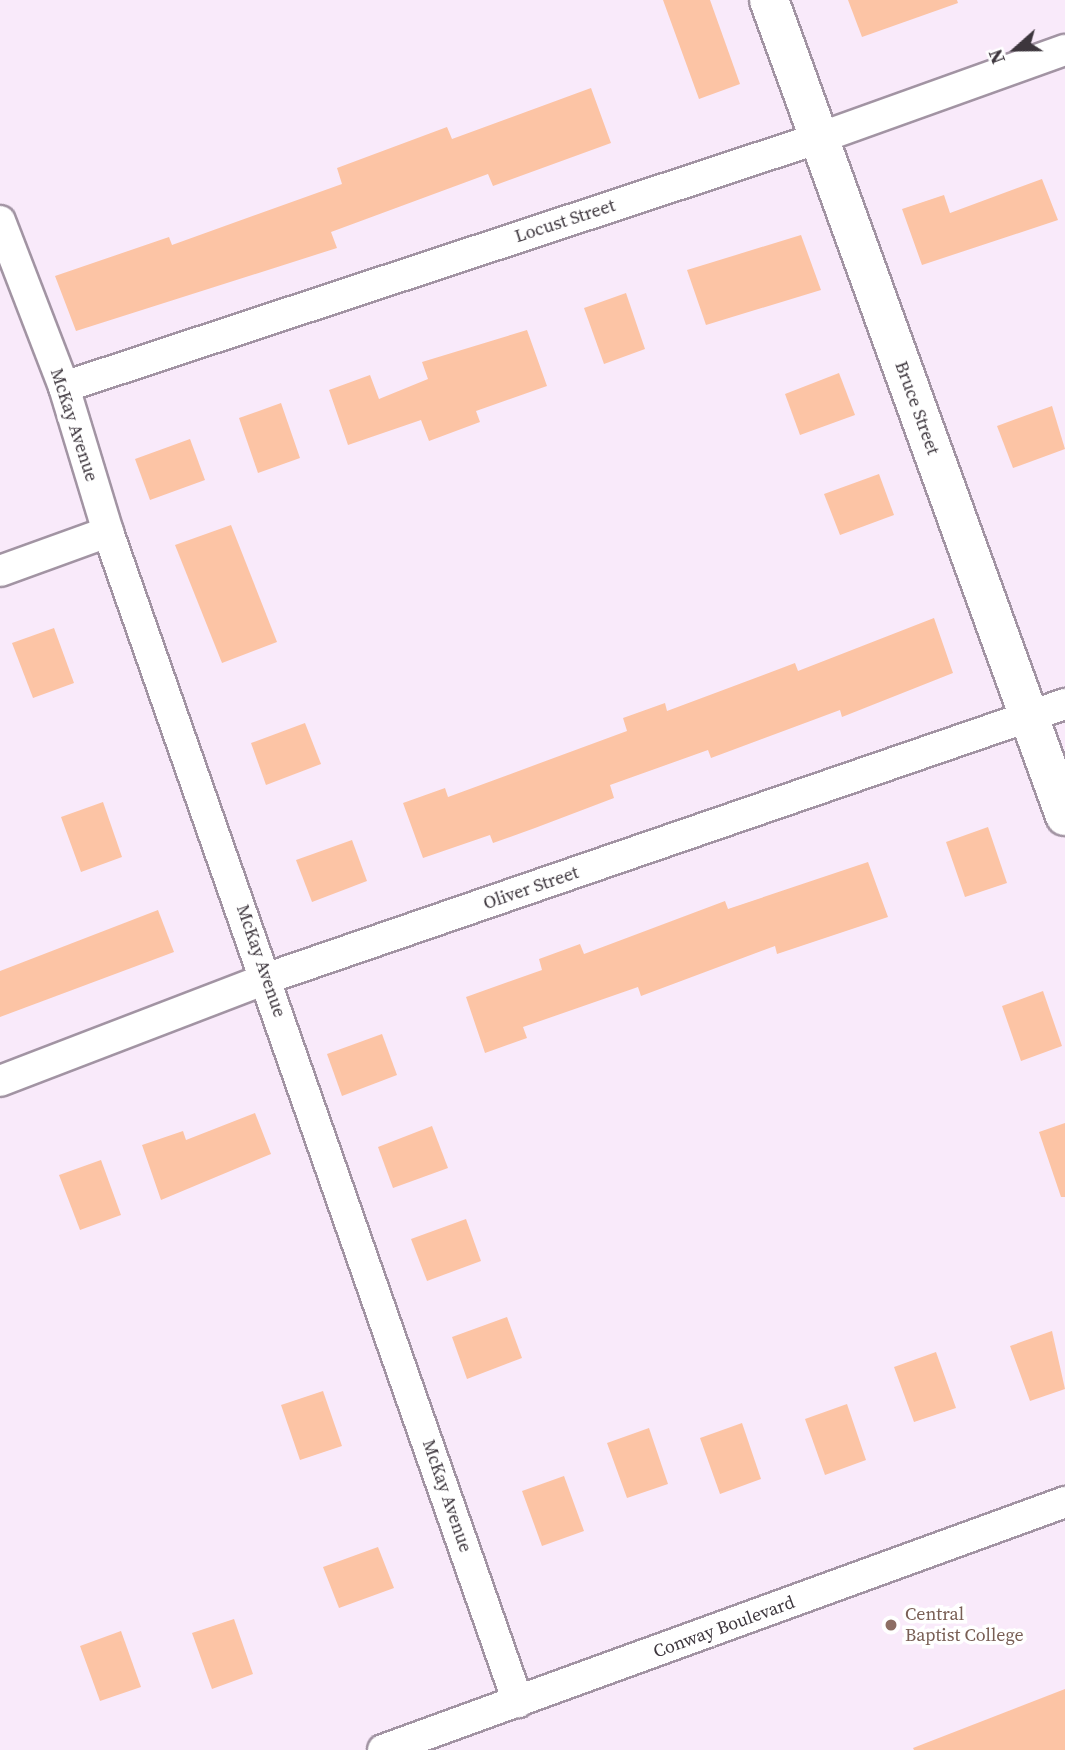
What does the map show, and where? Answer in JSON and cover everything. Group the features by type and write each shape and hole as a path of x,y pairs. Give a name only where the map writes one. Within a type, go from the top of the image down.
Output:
{"street":[{"name":"Bruce Street","path":"769,0 1065,816"},
{"name":"Locust Street","path":"64,387 819,138 1065,50"},
{"name":"McKay Avenue","path":"0,221 64,387 108,532 268,978 518,1702"},
{"path":"0,571 108,532"},
{"name":"Oliver Street","path":"0,1081 268,978 1065,704"},
{"name":"Conway Boulevard","path":"383,1750 1065,1502"}],"building":[{"path":"663,0 710,0 740,84 699,99"},
{"path":"848,0 957,0 958,3 862,37"},
{"path":"591,88 611,143 493,186 488,174 331,232 337,248 76,331 55,276 169,237 172,245 342,184 337,168 447,127 452,139"},
{"path":"1042,179 1058,220 922,265 902,209 944,195 950,213"},
{"path":"801,235 821,290 706,325 687,270"},
{"path":"626,293 645,349 604,364 584,308"},
{"path":"527,330 547,386 476,411 480,422 429,441 421,420 348,445 329,390 370,375 379,399 428,379 422,362"},
{"path":"839,373 855,415 800,435 785,394"},
{"path":"281,403 300,458 258,473 239,418"},
{"path":"1052,406 1065,449 1013,468 997,426"},
{"path":"190,439 205,480 150,500 135,459"},
{"path":"879,474 894,515 840,535 824,494"},
{"path":"231,525 277,642 222,663 175,545"},
{"path":"934,618 953,673 842,717 840,710 711,758 708,750 610,785 614,798 493,843 490,835 423,858 403,803 445,788 448,797 627,731 623,718 665,703 667,711 795,663 798,671"},
{"path":"54,628 74,683 33,698 12,643"},
{"path":"305,723 321,764 266,785 251,743"},
{"path":"103,802 122,857 81,872 61,817"},
{"path":"988,827 1007,883 965,897 946,842"},
{"path":"352,840 367,881 312,902 296,860"},
{"path":"868,862 888,917 777,954 775,946 641,996 638,987 523,1027 527,1038 485,1053 466,997 542,970 539,959 580,944 584,954 725,901 728,909"},
{"path":"158,910 174,952 0,1017 0,971"},
{"path":"1043,991 1062,1046 1021,1061 1002,1006"},
{"path":"382,1034 397,1075 342,1096 327,1054"},
{"path":"255,1113 271,1154 161,1200 142,1145 183,1131 186,1140"},
{"path":"1065,1123 1065,1197 1061,1197 1039,1132"},
{"path":"432,1126 448,1168 393,1188 378,1147"},
{"path":"101,1160 121,1215 80,1230 59,1175"},
{"path":"466,1219 481,1261 427,1281 411,1239"},
{"path":"507,1317 522,1358 467,1379 452,1337"},
{"path":"1052,1331 1065,1389 1030,1401 1010,1346"},
{"path":"936,1352 956,1408 914,1422 894,1367"},
{"path":"323,1391 342,1446 300,1460 281,1405"},
{"path":"847,1404 866,1460 825,1475 805,1419"},
{"path":"742,1423 761,1479 720,1494 700,1438"},
{"path":"649,1428 668,1484 627,1498 607,1443"},
{"path":"564,1476 584,1531 542,1546 522,1491"},
{"path":"378,1547 394,1588 339,1608 323,1567"},
{"path":"234,1619 253,1674 212,1689 192,1633"},
{"path":"121,1631 141,1687 100,1701 80,1646"},
{"path":"1065,1689 1065,1750 913,1748"}],"place":[{"name":"Central Baptist College","path":"891,1625"}]}
